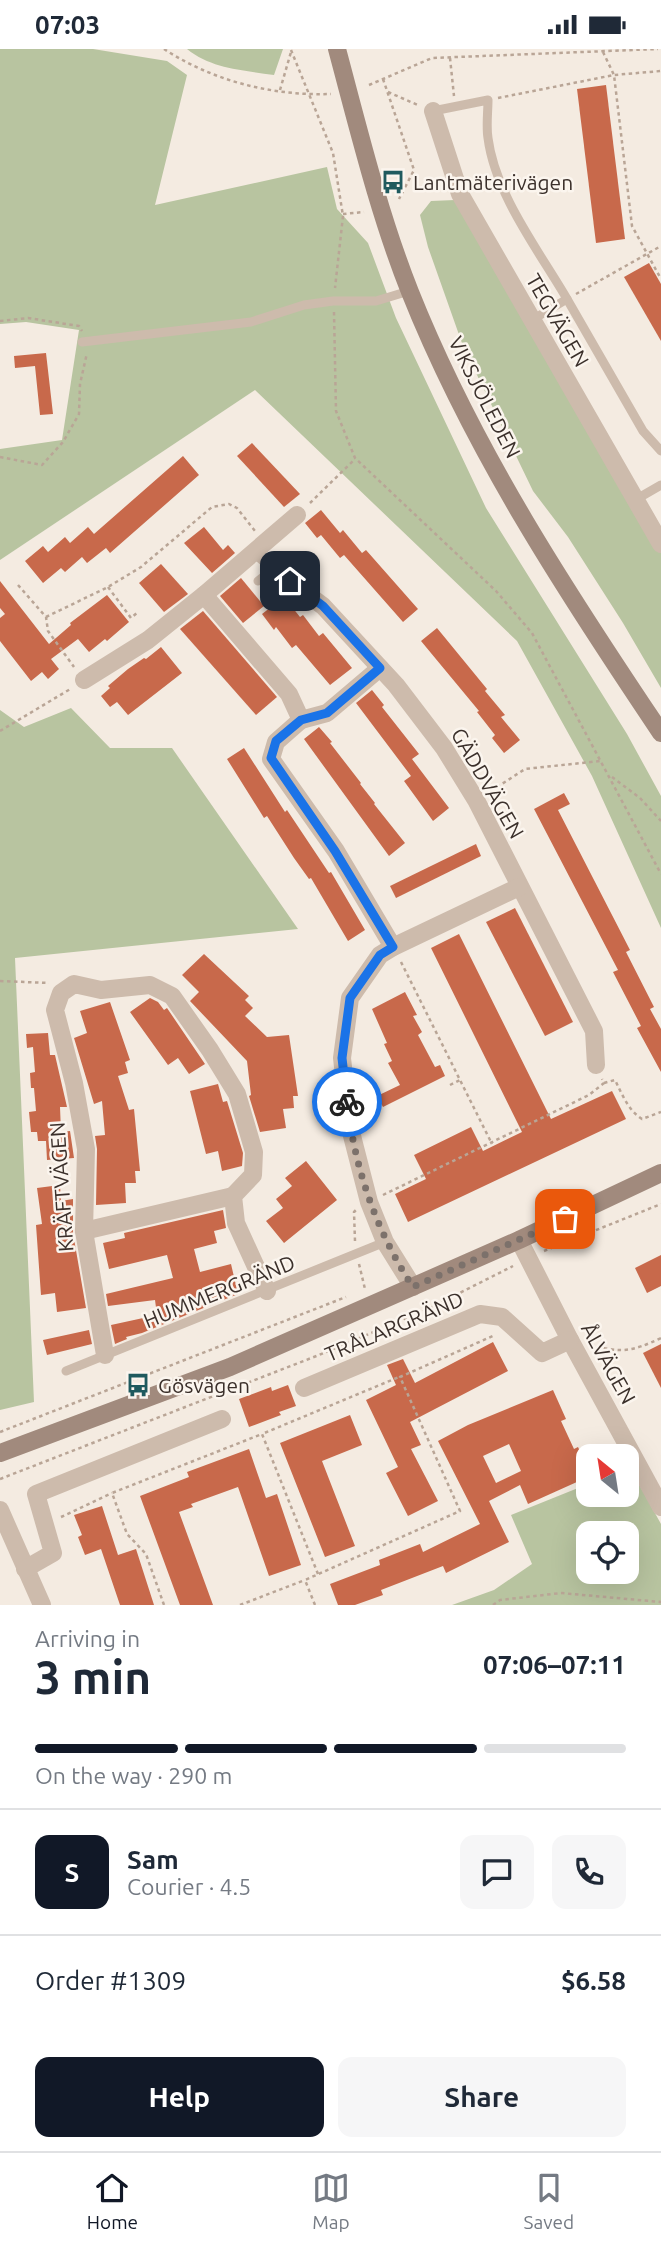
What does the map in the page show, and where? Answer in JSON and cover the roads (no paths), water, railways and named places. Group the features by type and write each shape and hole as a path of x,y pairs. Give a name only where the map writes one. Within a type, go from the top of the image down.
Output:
{"main road":[{"name":"VIKSJÖLEDEN","path":"337,49 369,169 410,291 451,385 503,483 552,566 661,733"},
{"path":"0,1453 230,1367 519,1240 661,1174"}],"street":[{"name":"TEGVÄGEN","path":"433,111 460,194 661,544"},
{"path":"84,680 148,640 204,596 297,515"},
{"name":"GÄDDVÄGEN","path":"273,569 323,606 380,668 444,748 476,800 594,1031 596,1065"},
{"path":"204,596 289,694 301,720"},
{"path":"380,668 327,713 301,720 276,741 271,758 335,851 393,947"},
{"path":"413,1287 385,1242 369,1202 350,1128 342,1058 350,998 380,955 413,931 519,887"},
{"name":"KRÄFTVÄGEN","path":"105,1355 84,1230 86,1149 74,1083 55,1010 61,993 74,984 101,990 150,985 172,996 211,1050 237,1094 254,1152 253,1175 233,1196"},
{"path":"84,1230 233,1196 236,1223 267,1291"},
{"name":"ÅLVÄGEN","path":"519,1240 570,1340 654,1473 661,1507"},
{"name":"TRÅLARGRÄND","path":"304,1388 480,1314 502,1317 542,1353 570,1340"},
{"path":"25,1569 53,1553 36,1493 222,1419"},
{"path":"0,1510 42,1605"}],"lane":[{"path":"433,111 488,100 487,137 495,169 512,207 643,431 661,450"},
{"path":"86,341 251,322 304,305 333,301 376,301 410,291"},
{"path":"533,320 567,299"},
{"path":"635,500 661,485"},
{"path":"258,548 273,569 258,581"},
{"name":"HUMMERGRÄND","path":"66,1371 385,1242"}],"place":[{"name":"Lantmäterivägen","path":"393,182"},
{"name":"Gösvägen","path":"138,1385"}]}
